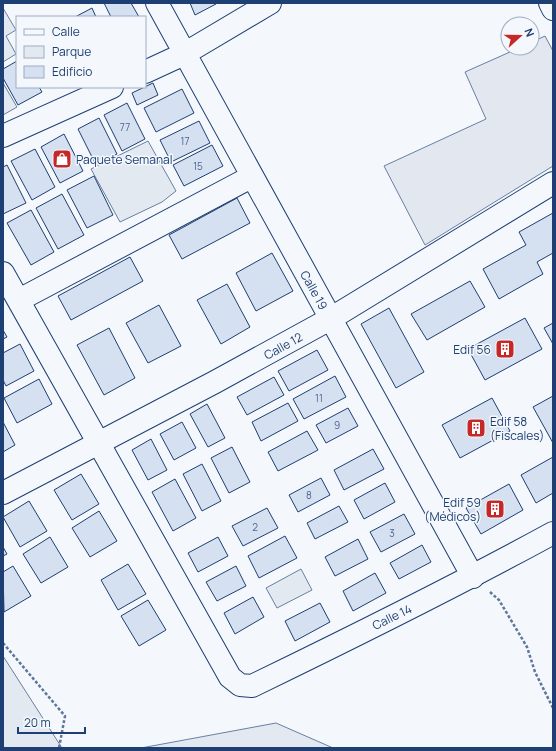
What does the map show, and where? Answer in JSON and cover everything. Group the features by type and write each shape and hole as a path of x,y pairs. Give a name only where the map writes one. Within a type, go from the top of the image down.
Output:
{"street":[{"name":"Calle 19","path":"157,3 473,577"},
{"path":"146,72 184,54 270,3"},
{"path":"550,3 553,9"},
{"path":"3,136 110,88"},
{"path":"19,300 251,176"},
{"name":"Calle 12","path":"3,492 98,444 330,319 553,183"},
{"path":"3,273 98,444"},
{"name":"Calle 14","path":"98,444 230,677 240,685 252,686 473,577 553,533"}],"path":[{"path":"473,577 499,600 527,647 535,672 553,708"},
{"path":"3,643 65,716 59,748"}],"green space":[{"path":"3,8 16,30 6,36 16,54 3,62"},
{"path":"3,83 17,107 3,115"},
{"path":"148,141 176,191 162,202 120,222 91,169"},
{"path":"301,569 312,590 277,608 266,588"},
{"path":"3,656 62,748 3,748"},
{"path":"276,723 333,748 141,748"}],"shaded area":[{"path":"545,36 553,51 553,166 425,245 384,166 486,119 465,72 501,56 540,56 540,38"}],"building":[{"path":"104,3 131,3 138,16 110,16"},
{"path":"190,3 216,3 216,4 195,15"},
{"path":"92,8 96,16 77,16"},
{"path":"16,62 16,88 40,88 42,92 18,105 3,78 3,69"},
{"path":"153,83 158,95 137,105 132,93 146,88 146,86"},
{"path":"182,89 194,113 156,132 144,108"},
{"path":"127,103 145,139 122,151 104,115"},
{"path":"99,118 117,154 96,165 78,129"},
{"path":"199,121 210,143 171,162 160,140"},
{"name":"Paquete Semanal","path":"64,134 83,171 60,183 41,147"},
{"path":"212,145 223,166 184,186 173,165"},
{"path":"35,149 55,187 32,200 11,161"},
{"path":"7,165 26,203 3,214 3,167"},
{"path":"94,176 113,215 87,228 67,190"},
{"path":"62,194 84,235 58,249 36,208"},
{"path":"237,198 250,223 182,259 169,235"},
{"path":"31,210 54,252 31,265 7,223"},
{"path":"553,213 553,253 537,262 543,274 499,299 483,269 526,245 519,232"},
{"path":"272,253 293,291 256,311 236,273"},
{"path":"130,257 143,281 71,320 58,296"},
{"path":"470,281 485,307 427,340 411,314"},
{"path":"227,284 250,327 221,344 197,300"},
{"path":"159,305 181,346 148,363 126,323"},
{"path":"389,308 424,372 396,388 361,324"},
{"name":"Edif 56","path":"525,318 542,349 485,380 468,349"},
{"path":"553,323 553,344 544,328"},
{"path":"109,328 135,378 104,395 77,345"},
{"path":"3,330 7,337 3,339"},
{"path":"20,344 34,371 6,386 3,380 3,353"},
{"path":"317,350 328,370 289,391 278,371"},
{"path":"335,376 346,397 304,419 293,399"},
{"path":"274,377 284,395 247,415 237,397"},
{"path":"39,379 52,404 17,423 4,398"},
{"path":"553,396 553,443 533,407"},
{"name":"Edif 58 (Fiscales)","path":"492,398 510,431 460,458 442,425"},
{"path":"288,403 298,421 261,441 252,422"},
{"path":"207,404 225,438 208,447 190,414"},
{"path":"348,408 358,426 326,443 316,425"},
{"path":"3,422 15,445 3,452"},
{"path":"182,422 196,448 174,460 160,434"},
{"path":"307,431 318,450 278,471 268,452"},
{"path":"151,439 167,470 148,480 132,450"},
{"path":"232,447 250,482 229,493 211,458"},
{"path":"373,449 384,469 344,490 334,470"},
{"path":"553,457 553,493 536,503 521,475"},
{"path":"202,464 221,501 202,511 183,474"},
{"path":"81,474 99,504 72,520 54,490"},
{"path":"321,478 330,495 298,512 289,495"},
{"path":"175,479 196,518 173,531 152,492"},
{"path":"385,483 395,502 364,519 354,500"},
{"name":"Edif 59 (Médicos)","path":"509,484 523,510 481,534 466,508"},
{"path":"29,501 47,531 20,547 3,517"},
{"path":"339,506 348,522 315,539 307,523"},
{"path":"267,508 278,528 243,546 232,526"},
{"path":"99,511 117,541 90,557 72,528"},
{"path":"404,514 415,534 381,552 370,532"},
{"path":"285,536 297,558 259,578 248,556"},
{"path":"50,537 68,567 41,583 23,554"},
{"path":"218,537 228,556 198,572 188,553"},
{"path":"358,539 368,559 335,576 325,557"},
{"path":"422,545 431,562 399,579 390,563"},
{"path":"3,547 7,554 3,556"},
{"path":"128,564 146,594 118,610 101,580"},
{"path":"13,566 31,596 4,612 3,572"},
{"path":"236,566 246,586 217,601 206,582"},
{"path":"375,573 386,593 353,611 343,591"},
{"path":"253,597 264,617 235,634 224,613"},
{"path":"148,600 166,630 139,646 121,616"},
{"path":"320,603 330,622 295,641 285,621"}],"place":[{"name":"Paquete Semanal","path":"62,159"},
{"name":"Edif 56","path":"505,349"},
{"name":"Edif 58 (Fiscales)","path":"476,428"},
{"name":"Edif 59 (Médicos)","path":"495,509"}]}
